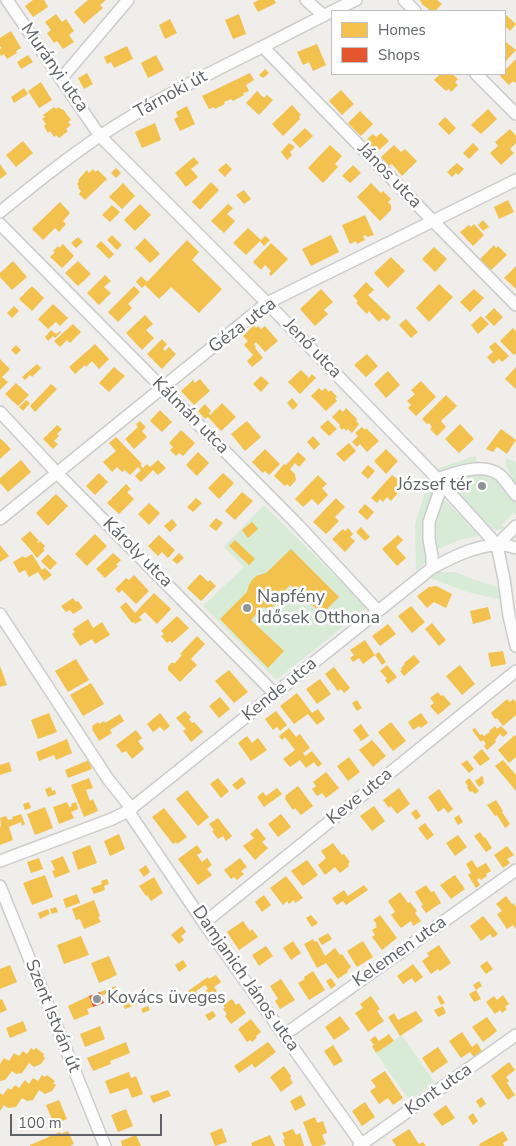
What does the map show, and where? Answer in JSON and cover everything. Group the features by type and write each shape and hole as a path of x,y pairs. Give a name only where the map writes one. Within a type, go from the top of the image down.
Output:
{"street":[{"name":"Murányi utca","path":"7,0 100,136"},
{"path":"61,79 128,0"},
{"path":"306,0 323,15"},
{"name":"Tárnoki út","path":"334,10 356,0"},
{"path":"404,0 414,10"},
{"name":"Tárnoki út","path":"0,212 46,175 100,136 180,88 331,11"},
{"name":"János utca","path":"263,47 516,305"},
{"path":"477,75 516,114"},
{"name":"Jenő utca","path":"100,136 267,303 437,479"},
{"name":"Géza utca","path":"0,519 267,303 516,180"},
{"name":"Kálmán utca","path":"0,224 298,525 378,611"},
{"name":"Károly utca","path":"0,412 57,473 275,694"},
{"path":"437,479 473,469 492,470 500,476 516,495"},
{"path":"437,479 496,545 504,579 508,616 516,646"},
{"path":"437,479 439,493 429,522 432,568 450,558 496,545 516,548"},
{"path":"496,545 516,526"},
{"name":"Kende utca","path":"0,861 112,819 130,810 432,568"},
{"name":"Damjanich János utca","path":"0,614 204,923 361,1146"},
{"name":"Keve utca","path":"204,923 516,671"},
{"name":"Kelemen utca","path":"284,1035 516,870"},
{"name":"Szent István út","path":"0,886 105,1146"},
{"name":"Kont utca","path":"361,1146 516,1036"}],"green space":[{"path":"475,456 478,463 445,472 436,469"},
{"path":"506,458 516,462 516,485 506,466"},
{"path":"472,472 495,475 516,500 516,515 513,513 502,525 505,528 497,530 491,528 451,485 450,479"},
{"path":"431,474 437,485 424,519 427,560 416,572 415,524"},
{"path":"443,498 479,536 462,539 438,549 436,523"},
{"path":"264,505 367,608 276,680 203,606 244,567 224,547"},
{"path":"436,572 455,572 495,586 501,590 502,600 464,591 426,576"},
{"path":"402,1035 435,1083 409,1100 376,1053"}],"building: Homes":[{"path":"33,0 44,0 48,7 33,17 25,6"},
{"path":"88,0 106,0 100,5 103,8 84,24 74,12"},
{"path":"259,0 274,0 276,3 258,12 253,3"},
{"path":"420,0 437,0 442,4 436,10 430,10"},
{"path":"56,14 62,22 66,19 74,31 69,35 74,42 63,49 57,41 54,43 47,33 51,30 45,22"},
{"path":"239,14 246,34 233,39 225,20"},
{"path":"506,15 516,24 510,31 506,27"},
{"path":"170,19 177,33 165,39 159,25"},
{"path":"11,31 21,48 7,59 4,54 1,56 0,54 0,49 2,48 0,46 0,38"},
{"path":"506,42 516,50 506,61"},
{"path":"317,44 326,65 313,71 309,62 303,65 297,52"},
{"path":"127,46 133,59 114,68 111,62 107,64 104,57"},
{"path":"28,55 33,62 21,69 17,62"},
{"path":"156,55 164,70 148,78 141,63"},
{"path":"516,59 515,83 513,81 509,85 500,76 506,75 506,69"},
{"path":"265,69 269,73 263,78 259,75"},
{"path":"87,73 93,84 84,89 78,78"},
{"path":"250,73 254,80 246,85 249,91 233,101 231,99 215,109 214,107 209,109 202,96"},
{"path":"439,75 453,75 458,79 455,82 458,85 451,92 449,89 446,91 434,80"},
{"path":"41,82 52,100 39,108 28,91"},
{"path":"24,88 28,94 14,103 11,97"},
{"path":"341,90 354,104 342,115 329,101"},
{"path":"257,91 264,98 267,95 273,100 259,115 246,103"},
{"path":"292,105 301,115 300,119 283,136 272,124"},
{"path":"187,106 195,124 180,131 174,119 178,117 176,112"},
{"path":"54,107 56,109 59,107 63,109 71,120 68,122 71,125 66,129 68,131 59,138 56,135 54,137 50,131 48,133 44,126 46,124 42,119 45,117 43,115"},
{"path":"488,109 497,119 481,134 471,125"},
{"path":"360,111 373,124 361,136 348,123"},
{"path":"445,117 456,128 449,135 438,124"},
{"path":"155,123 161,140 142,148 135,132"},
{"path":"305,128 313,136 300,148 292,140"},
{"path":"510,129 516,136 516,143 510,149 514,153 501,165 490,153 498,146 495,142"},
{"path":"381,133 389,141 377,152 366,140 373,134 376,137"},
{"path":"23,141 33,153 16,167 6,155"},
{"path":"289,143 295,147 290,152 292,155 287,160 281,152"},
{"path":"473,143 479,149 469,159 463,153"},
{"path":"330,145 342,156 335,164 338,167 323,183 308,168"},
{"path":"394,145 401,152 405,149 417,161 402,176 392,164 389,166 381,157"},
{"path":"194,157 199,163 191,169 198,177 186,187 175,173"},
{"path":"226,163 232,169 225,177 218,170"},
{"path":"457,163 464,169 458,175 456,173 452,177 447,172"},
{"path":"0,164 7,174 0,179"},
{"path":"353,165 361,173 350,183 342,176"},
{"path":"116,168 121,173 116,178 111,173"},
{"path":"93,169 95,172 98,170 107,179 85,200 79,194 81,191 78,188 78,180 87,170 89,173"},
{"path":"211,182 219,190 200,210 192,202"},
{"path":"123,183 135,196 122,209 109,197"},
{"path":"371,183 381,193 383,191 391,199 388,202 391,205 391,210 380,221 357,197"},
{"path":"244,190 251,199 244,204 236,195"},
{"path":"508,200 514,212 499,219 494,207"},
{"path":"60,202 70,213 63,221 66,224 59,232 55,228 43,240 32,229"},
{"path":"140,204 151,215 135,231 124,220"},
{"path":"228,204 233,208 227,214 235,221 224,233 211,221"},
{"path":"112,205 120,212 110,222 102,215"},
{"path":"365,215 374,235 363,236 365,240 357,244 356,241 350,244 342,225"},
{"path":"483,220 489,227 483,231 478,225"},
{"path":"474,224 484,235 473,246 460,232 469,225 471,227"},
{"path":"248,228 261,240 246,255 233,243"},
{"path":"112,235 122,245 117,250 107,240"},
{"path":"331,235 339,252 311,266 302,249"},
{"path":"265,236 270,240 264,246 260,241"},
{"path":"78,237 83,242 76,248 71,243"},
{"path":"145,238 160,254 150,263 135,248"},
{"path":"187,240 199,252 192,260 222,289 199,313 171,287 159,299 145,285 142,288 136,282 141,276 147,282"},
{"path":"101,241 114,254 109,259 96,246"},
{"path":"271,243 288,259 271,276 269,274 271,271 265,265 261,270 253,262"},
{"path":"63,244 74,256 62,268 50,257 58,246 59,248"},
{"path":"494,245 496,248 498,246 507,255 491,270 480,259"},
{"path":"434,247 447,259 435,272 422,259"},
{"path":"391,257 405,271 388,288 374,273"},
{"path":"13,261 27,277 12,290 0,277 0,273"},
{"path":"78,261 91,274 78,286 65,273"},
{"path":"516,266 516,289 504,278"},
{"path":"105,275 111,281 104,287 111,293 99,305 87,293"},
{"path":"366,282 374,290 368,295 391,317 387,321 383,318 379,322 369,311 367,314 356,303 358,301 353,296"},
{"path":"439,284 453,297 429,322 416,308"},
{"path":"32,286 44,298 32,311 19,299"},
{"path":"134,286 140,292 128,304 132,308 118,322 108,312"},
{"path":"321,289 333,302 324,310 328,314 315,326 300,309"},
{"path":"474,289 484,298 470,312 460,302"},
{"path":"53,304 68,318 60,326 56,322 48,329 38,319"},
{"path":"14,306 19,311 12,318 7,313"},
{"path":"494,308 503,317 494,326 485,317"},
{"path":"145,315 153,324 146,330 154,338 142,350 126,333"},
{"path":"481,316 489,324 478,334 471,325"},
{"path":"406,319 418,332 411,338 399,325"},
{"path":"73,324 81,332 70,343 67,340 60,347 54,341"},
{"path":"254,325 256,328 258,326 261,329 265,326 278,341 265,352 256,342 254,344 263,358 252,367 247,361 253,355 244,345 248,341 243,336"},
{"path":"513,328 516,331 516,353 514,355 500,341"},
{"path":"51,330 56,334 61,332 55,338 53,336 48,341 45,337"},
{"path":"162,339 167,344 163,349 165,351 169,347 176,354 162,369 147,354"},
{"path":"495,342 509,356 502,362 499,359 493,364 487,357 493,352 489,347"},
{"path":"95,344 109,359 99,369 92,361 75,374 69,367"},
{"path":"16,345 21,350 16,355 11,350"},
{"path":"367,354 378,366 366,377 354,365"},
{"path":"0,359 10,369 2,377 8,382 0,390"},
{"path":"37,364 41,368 32,377 30,375 25,380 22,377"},
{"path":"114,367 125,376 109,392 99,383"},
{"path":"516,367 516,389 505,379"},
{"path":"301,370 309,378 312,374 316,378 300,394 288,382"},
{"path":"388,371 400,385 386,398 374,384"},
{"path":"261,376 269,383 261,392 253,384"},
{"path":"200,379 210,391 194,405 181,391 193,380 195,383"},
{"path":"421,381 436,397 416,416 408,408 411,405 407,401 415,394 411,390"},
{"path":"16,383 29,395 18,406 5,394"},
{"path":"51,384 57,389 35,412 30,406"},
{"path":"319,388 322,391 325,388 329,392 331,390 337,397 335,398 337,401 326,411 311,396"},
{"path":"446,395 457,406 441,421 446,427 437,436 430,429 432,427 429,423 427,424 422,419"},
{"path":"292,398 298,405 293,410 287,403"},
{"path":"26,400 30,403 23,411 19,407"},
{"path":"222,403 236,417 221,431 208,417 205,419 198,411 205,404 211,411 210,415"},
{"path":"346,408 357,419 356,421 359,424 352,433 348,429 346,431 344,428 342,430 332,417 340,409 343,412"},
{"path":"160,410 172,422 162,432 150,421"},
{"path":"328,420 337,429 329,436 320,427"},
{"path":"140,421 146,427 142,431 147,437 134,449 125,439 138,427 136,424"},
{"path":"247,421 261,437 245,451 231,434"},
{"path":"460,424 474,439 459,453 445,439"},
{"path":"57,425 62,429 54,441 58,444 53,449 43,439"},
{"path":"362,427 365,430 366,428 379,441 367,452 360,444 357,447 352,442 358,436 355,433"},
{"path":"501,429 516,440 507,454 497,447 493,452 486,449"},
{"path":"181,430 195,443 183,456 179,453 176,456 170,450 173,447 169,443"},
{"path":"313,436 320,444 314,450 307,442"},
{"path":"116,437 142,464 140,465 143,468 147,464 150,467 158,460 166,468 158,475 153,470 141,482 135,476 141,470 138,467 130,475 125,470 122,472 117,467 112,472 103,462 116,451 109,443"},
{"path":"0,438 11,449 0,459"},
{"path":"349,443 356,451 344,462 336,454"},
{"path":"265,449 280,464 269,475 265,471 263,473 252,462"},
{"path":"386,449 398,461 386,474 374,461"},
{"path":"198,452 209,463 197,476 186,465"},
{"path":"298,452 306,459 299,467 295,463 290,469 295,474 296,480 290,487 287,484 285,486 274,476"},
{"path":"21,460 31,472 8,492 0,483 0,478"},
{"path":"368,465 375,471 368,479 361,473"},
{"path":"99,473 108,482 95,495 86,486"},
{"path":"223,473 234,483 219,499 208,488"},
{"path":"318,475 327,484 322,488 328,495 318,505 312,499 303,507 295,499"},
{"path":"392,475 405,485 391,501 387,497 383,502 380,499 377,503 371,498"},
{"path":"126,484 131,489 127,492 134,499 119,514 107,503"},
{"path":"242,492 253,501 235,520 225,511"},
{"path":"56,494 68,506 48,526 36,513"},
{"path":"196,498 202,503 193,512 187,507"},
{"path":"336,498 345,507 335,517 339,521 326,534 313,522"},
{"path":"149,503 160,513 149,525 138,514"},
{"path":"365,504 374,512 367,520 358,512"},
{"path":"216,518 223,523 216,531 209,526"},
{"path":"172,519 177,525 170,532 164,526"},
{"path":"252,522 258,529 248,538 242,530"},
{"path":"361,527 370,537 365,541 356,532"},
{"path":"348,528 353,534 350,537 355,541 345,552 332,539 343,529 345,531"},
{"path":"30,531 39,541 38,543 40,541 45,546 43,549 45,550 37,558 21,539"},
{"path":"95,534 107,546 87,566 75,554"},
{"path":"159,535 175,550 168,558 162,552 158,556 148,546"},
{"path":"398,535 403,540 396,547 406,558 397,566 382,549"},
{"path":"235,540 255,559 249,565 229,546"},
{"path":"0,545 9,556 0,562"},
{"name":"Napfény Idősek Otthona","path":"291,549 339,597 322,614 290,585 280,595 274,606 263,607 251,620 284,651 268,668 220,619 247,592 249,585 256,576 266,573"},
{"path":"113,553 121,560 116,565 118,566 105,578 96,569"},
{"path":"179,553 184,558 177,564 172,560"},
{"path":"32,554 42,570 45,568 52,575 44,581 38,572 29,577 25,570 19,573 13,562 23,556 25,558"},
{"path":"48,554 57,563 50,570 41,561"},
{"path":"200,574 208,582 210,580 216,586 201,601 187,588"},
{"path":"134,575 149,591 136,604 122,590 119,593 115,589 126,578 129,580"},
{"path":"436,586 452,594 446,608 434,602 427,608 417,596 429,587"},
{"path":"154,593 171,609 157,624 145,612 139,617 142,620 135,624 134,622 132,623 120,607 126,602 135,613"},
{"path":"73,598 83,608 73,614 70,610 66,612 61,606"},
{"path":"411,606 425,622 412,633 398,616"},
{"path":"488,607 491,619 473,624 470,611"},
{"path":"177,616 189,628 172,643 170,641 167,643 161,636 164,634 161,631"},
{"path":"88,619 93,628 102,622 110,635 95,644 92,639 80,646 72,634 75,632 73,629"},
{"path":"432,623 446,640 439,646 425,629"},
{"path":"388,624 396,634 380,646 372,636"},
{"path":"197,636 205,644 191,659 197,665 180,682 168,670 168,667 171,663 175,663 182,655 180,654"},
{"path":"365,640 375,655 363,664 359,658 353,662 350,658 354,655 350,650"},
{"path":"503,651 506,664 491,667 488,653"},
{"path":"379,652 386,662 382,665 375,655"},
{"path":"414,655 420,662 404,676 400,671 402,670 401,668"},
{"path":"76,659 89,680 68,692 55,671"},
{"path":"387,665 397,677 388,684 385,680 387,679 380,671"},
{"path":"460,665 475,684 462,695 446,676"},
{"path":"0,666 7,685 0,687"},
{"path":"334,667 350,688 344,693 341,689 338,691 325,674"},
{"path":"229,670 248,692 234,703 215,681"},
{"path":"320,679 331,694 317,704 306,689"},
{"path":"91,683 104,704 83,716 70,695"},
{"path":"438,692 451,704 438,715 430,706 434,703 430,698"},
{"path":"297,693 312,713 318,709 325,719 317,725 308,714 294,724 280,706"},
{"path":"220,697 230,709 219,718 209,706"},
{"path":"507,699 510,702 513,699 516,702 516,715 503,726 491,713"},
{"path":"357,700 362,708 357,711 352,703"},
{"path":"185,711 191,717 189,719 192,723 194,722 203,732 191,742 183,731 186,729 176,718"},
{"path":"276,711 287,725 280,731 277,727 273,730 265,719"},
{"path":"49,713 57,732 38,739 31,720"},
{"path":"160,713 170,726 164,731 160,727 153,732 147,724"},
{"path":"421,713 428,723 421,728 419,726 413,730 408,722"},
{"path":"120,714 124,721 110,730 112,733 99,741 92,726 98,722 99,724 104,721 105,723"},
{"path":"391,722 406,741 393,751 378,732"},
{"path":"361,724 369,736 361,741 353,730"},
{"path":"495,726 497,729 501,726 508,733 503,737 500,734 495,740 496,742 487,750 483,740 481,742 472,730 475,728 480,735 484,736"},
{"path":"289,728 296,737 300,734 310,748 303,753 305,756 312,751 322,764 318,767 314,762 306,768 300,760 290,767 283,759 295,750 285,737 282,740 279,736"},
{"path":"136,730 142,738 138,741 144,749 132,759 126,751 122,753 116,745"},
{"path":"515,735 516,757 509,763 498,750"},
{"path":"247,736 252,743 258,738 267,750 251,761 238,743"},
{"path":"67,739 72,753 56,760 54,755 39,761 36,752"},
{"path":"372,740 386,756 373,767 359,750"},
{"path":"482,749 490,759 480,766 473,757"},
{"path":"349,757 360,772 348,781 337,766"},
{"path":"89,760 92,769 68,778 65,770"},
{"path":"467,760 474,769 469,773 461,764"},
{"path":"503,760 516,775 516,791 495,766"},
{"path":"9,762 12,771 0,775 0,765"},
{"path":"326,772 339,788 326,798 322,793 317,796 312,789 316,786 313,782"},
{"path":"482,776 484,783 479,787 475,781"},
{"path":"242,777 246,783 237,790 232,785"},
{"path":"89,778 93,788 86,790 90,801 93,799 98,811 84,817 71,785"},
{"path":"218,778 229,791 221,798 210,784"},
{"path":"469,778 479,791 475,794 472,791 470,792 465,782"},
{"path":"298,786 313,806 301,815 295,808 293,810 285,799 285,796"},
{"path":"51,787 52,791 55,790 56,794 48,797 45,789"},
{"path":"277,788 282,794 264,807 257,797 263,792 266,796"},
{"path":"399,788 410,804 397,814 383,800"},
{"path":"439,789 453,809 448,813 444,808 438,812 428,797"},
{"path":"187,790 209,817 198,826 176,799"},
{"path":"496,800 510,824 505,828 497,815 495,816 487,805"},
{"path":"29,802 31,808 25,810 23,804"},
{"path":"67,802 69,807 76,802 78,809 71,812 74,818 59,824 53,807"},
{"path":"374,806 385,821 372,831 360,816"},
{"path":"45,807 53,828 35,835 27,814"},
{"path":"164,808 187,837 177,844 176,842 173,844 152,817"},
{"path":"416,809 421,816 416,820 411,813"},
{"path":"21,814 25,824 22,826 21,822 9,827 13,840 0,845 0,818 6,816 8,820"},
{"path":"281,814 291,827 278,837 268,824"},
{"path":"459,815 463,822 458,825 454,818"},
{"path":"218,818 232,836 226,841 223,836 218,839 209,824"},
{"path":"425,823 434,835 427,840 418,828"},
{"path":"257,828 266,839 262,842 268,848 255,860 243,846 254,838 250,834"},
{"path":"480,832 492,848 486,852 474,836"},
{"path":"119,834 125,849 110,856 104,841"},
{"path":"458,835 467,847 455,856 446,843"},
{"path":"333,843 350,862 349,866 340,873 335,867 325,875 318,865 326,858 321,851"},
{"path":"90,845 97,863 78,870 72,852"},
{"path":"197,845 202,852 197,855 202,862 207,858 212,865 207,869 212,875 198,885 178,859"},
{"path":"507,846 514,855 507,859 510,863 503,868 494,855"},
{"path":"63,856 70,872 55,878 52,871 55,870 51,861"},
{"path":"39,858 43,869 31,873 27,862"},
{"path":"240,858 247,867 241,871 244,874 237,880 234,877 231,879 224,870"},
{"path":"307,860 318,875 303,886 291,871"},
{"path":"472,860 477,868 486,863 491,871 481,880 479,878 477,880 480,885 476,888 468,875 471,873 466,864"},
{"path":"146,865 150,872 144,877 139,870"},
{"path":"45,875 53,897 32,905 23,883"},
{"path":"455,875 465,889 451,899 440,885"},
{"path":"286,876 303,898 295,903 294,900 289,904 287,901 283,905 270,888"},
{"path":"154,877 163,893 151,901 139,886"},
{"path":"107,879 109,884 104,886 105,890 94,894 91,888 102,884 101,881"},
{"path":"364,885 368,890 346,905 343,901 337,905 332,898 344,890 348,896"},
{"path":"426,885 431,892 434,891 441,903 426,913 415,892"},
{"path":"400,892 417,911 415,913 421,921 413,926 411,921 401,928 391,915 395,912 388,901"},
{"path":"77,894 80,903 66,908 63,899"},
{"path":"264,895 271,905 262,912 255,902"},
{"path":"506,896 516,907 516,929 513,925 507,929 497,914 502,911 496,904"},
{"path":"94,900 101,922 84,929 80,919 76,920 72,909"},
{"path":"56,907 58,912 52,914 50,909"},
{"path":"48,909 50,914 40,919 38,913"},
{"path":"311,915 318,923 312,927 306,918"},
{"path":"380,915 397,938 382,950 372,937 375,935 372,930 377,927 373,920"},
{"path":"483,916 498,934 493,938 490,934 481,941 470,926"},
{"path":"243,921 250,931 252,929 258,937 239,950 227,932"},
{"path":"182,926 186,932 181,936 184,940 179,944 171,935"},
{"path":"328,933 332,939 322,945 318,939"},
{"path":"81,936 89,955 64,964 57,945"},
{"path":"313,939 315,942 317,941 325,956 335,948 340,955 342,954 351,967 348,972 338,979 326,963 317,968 304,944"},
{"path":"293,941 301,953 291,960 283,948"},
{"path":"363,941 373,957 357,967 347,951"},
{"path":"439,945 451,963 440,971 438,969 431,974 422,961 429,956 427,953"},
{"path":"266,946 273,956 259,966 252,955"},
{"path":"109,956 117,975 99,983 91,963"},
{"path":"183,960 187,966 179,972 175,965"},
{"path":"487,961 493,969 486,974 480,966"},
{"path":"413,964 423,977 415,983 412,978 403,984 397,976"},
{"path":"10,965 17,982 0,989 0,969"},
{"path":"313,971 325,990 309,1000 298,983"},
{"path":"216,975 221,982 214,987 217,991 208,997 205,991 208,989 205,985 196,991 198,995 193,998 188,991 208,977 209,979"},
{"path":"331,978 336,985 331,989 326,981"},
{"path":"281,979 295,1000 280,1009 275,1001 278,999 270,986"},
{"path":"479,981 482,986 476,990 473,985"},
{"path":"116,986 120,997 109,1001 106,994 101,996 100,992"},
{"path":"476,990 481,999 474,1002 469,994"},
{"path":"440,995 445,1003 441,1005 437,997"},
{"path":"503,995 509,1004 505,1007 507,1009 502,1013 500,1010 495,1014 486,1002 494,996 497,1000"},
{"path":"89,996 93,1007 87,1009 89,1014 74,1020 68,1006"},
{"path":"371,996 380,1009 377,1011 384,1021 368,1032 355,1013 363,1008 360,1004"},
{"path":"2,999 7,1010 0,1013 0,1000"},
{"path":"138,999 140,1003 125,1009 123,1005"},
{"path":"232,999 236,1005 239,1003 246,1013 231,1024 225,1016 227,1014 223,1009 225,1008 223,1005"},
{"path":"148,1006 150,1010 143,1013 141,1009"},
{"path":"443,1006 446,1013 438,1017 434,1010"},
{"path":"213,1011 216,1016 209,1021 205,1015"},
{"path":"416,1011 423,1021 400,1036 388,1017 394,1013 398,1020"},
{"path":"340,1016 350,1029 334,1040 325,1027"},
{"path":"487,1017 497,1031 483,1042 472,1027"},
{"path":"251,1019 261,1032 252,1042 250,1040 247,1042 238,1029"},
{"path":"23,1021 27,1031 10,1038 6,1028"},
{"path":"100,1026 105,1039 85,1047 80,1034"},
{"path":"462,1032 472,1047 477,1043 482,1051 474,1057 470,1052 461,1058 449,1041"},
{"path":"389,1034 394,1041 376,1053 372,1046 374,1045 370,1040 375,1036 379,1041"},
{"path":"126,1042 130,1053 110,1061 111,1064 93,1071 87,1058"},
{"path":"268,1042 276,1052 255,1068 252,1064 239,1073 234,1066"},
{"path":"333,1045 343,1061 334,1066 324,1051"},
{"path":"438,1047 448,1062 432,1073 422,1058"},
{"path":"31,1048 34,1050 36,1048 44,1054 45,1058 41,1064 34,1067 29,1063 22,1073 16,1074 12,1071 5,1080 0,1081 0,1064 4,1058 9,1061 14,1053 19,1056 23,1051 27,1054"},
{"path":"509,1062 515,1070 506,1077 509,1081 507,1083 515,1095 508,1100 491,1076"},
{"path":"284,1066 291,1076 290,1078 293,1083 281,1092 270,1077"},
{"path":"385,1071 403,1098 393,1105 388,1098 379,1104 370,1091 376,1087 371,1080"},
{"path":"129,1072 131,1078 136,1076 143,1094 132,1098 128,1088 110,1094 105,1081"},
{"path":"42,1075 45,1077 47,1075 55,1081 53,1083 56,1085 52,1091 45,1094 39,1090 33,1100 27,1101 22,1098 16,1107 8,1108 4,1105 0,1111 0,1093 3,1095 8,1088 11,1090 15,1085 19,1088 25,1080 29,1084 33,1078 38,1081"},
{"path":"168,1090 171,1096 153,1103 150,1096"},
{"path":"301,1095 306,1105 295,1111 290,1101"},
{"path":"482,1097 486,1104 480,1108 476,1101"},
{"path":"59,1100 67,1119 54,1124 46,1105"},
{"path":"365,1102 375,1117 362,1126 352,1111"},
{"path":"446,1105 455,1118 442,1126 433,1114"},
{"path":"126,1109 133,1126 118,1132 111,1115"},
{"path":"473,1113 478,1121 473,1125 468,1117"},
{"path":"315,1117 317,1123 323,1121 327,1133 322,1135 326,1144 320,1146 312,1146 303,1122"},
{"path":"222,1128 227,1142 215,1146 210,1133"},
{"path":"293,1129 296,1135 300,1133 304,1146 285,1146 283,1140 285,1139 282,1133"},
{"path":"409,1129 419,1144 423,1142 426,1146 396,1146 392,1140"},
{"path":"68,1131 74,1144 70,1146 30,1146 60,1132 61,1134"},
{"path":"503,1131 508,1140 503,1143 504,1146 480,1146 479,1144"},
{"path":"136,1135 141,1146 122,1146 121,1141"},
{"path":"270,1135 275,1146 252,1146 251,1143"}],"building: Shops":[{"path":"100,992 104,1003 93,1007 89,996"}],"place":[{"name":"József tér","path":"482,486"},
{"name":"Napfény Idősek Otthona","path":"247,608"},
{"name":"Kovács üveges","path":"97,999"}]}
